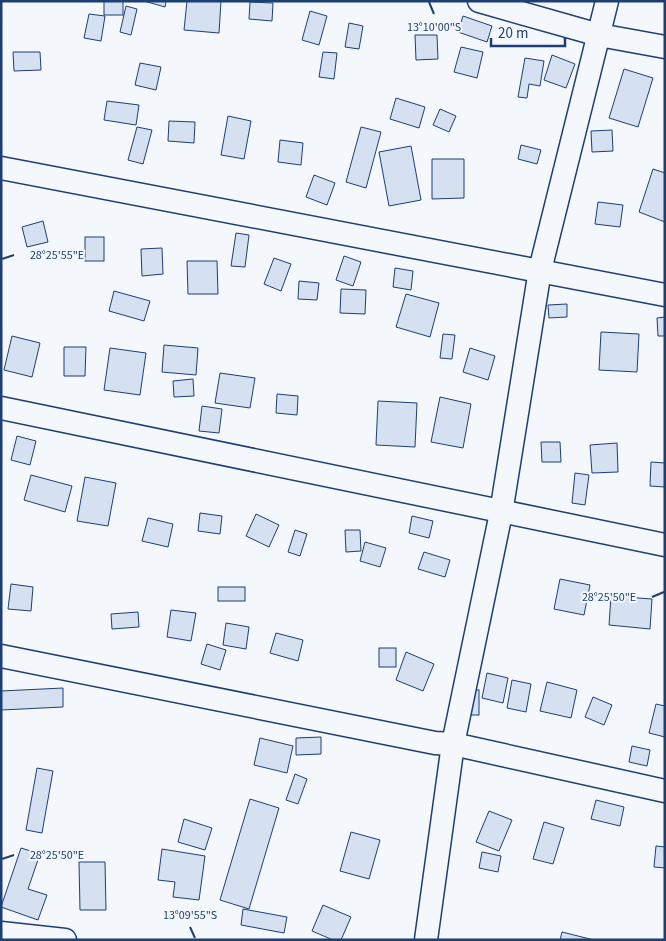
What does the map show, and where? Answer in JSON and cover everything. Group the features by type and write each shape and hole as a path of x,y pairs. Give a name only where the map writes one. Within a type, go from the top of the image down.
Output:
{"street":[{"path":"479,1 599,35 665,47"},
{"path":"426,940 453,744 500,513 540,270 607,1"},
{"path":"1,168 665,295"},
{"path":"1,408 665,546"},
{"path":"1,656 426,742 453,744 665,791"},
{"path":"1,933 64,940"}],"building":[{"path":"104,1 123,1 123,15 104,15"},
{"path":"144,1 166,1 165,7"},
{"path":"187,1 221,1 219,33 184,30"},
{"path":"250,2 273,3 272,21 249,19"},
{"path":"126,6 137,9 131,35 120,32"},
{"path":"310,11 327,16 319,45 302,40"},
{"path":"89,14 105,16 101,41 84,38"},
{"path":"463,16 492,26 487,42 458,32"},
{"path":"349,23 363,26 359,49 345,47"},
{"path":"415,35 437,35 438,59 416,60"},
{"path":"461,47 483,52 477,78 454,72"},
{"path":"13,52 40,52 41,70 14,71"},
{"path":"323,52 337,53 334,79 319,77"},
{"path":"552,55 575,64 566,88 544,80"},
{"path":"525,58 544,61 540,86 529,84 527,98 518,97"},
{"path":"140,63 161,67 156,90 135,85"},
{"path":"624,69 653,78 638,127 609,118"},
{"path":"396,98 425,107 419,128 390,119"},
{"path":"107,101 139,105 136,125 104,120"},
{"path":"440,109 456,116 449,132 433,125"},
{"path":"228,116 251,121 244,159 221,155"},
{"path":"169,121 195,122 194,143 168,141"},
{"path":"137,127 152,130 143,164 128,160"},
{"path":"361,127 381,132 366,188 346,182"},
{"path":"612,130 613,151 592,152 591,131"},
{"path":"280,140 303,143 301,165 278,162"},
{"path":"521,145 541,150 537,164 518,159"},
{"path":"411,146 421,200 389,206 379,152"},
{"path":"432,159 464,159 464,198 432,199"},
{"path":"653,169 665,173 665,222 639,212"},
{"path":"314,175 335,183 327,205 306,197"},
{"path":"598,202 623,205 620,227 595,224"},
{"path":"43,221 48,242 27,247 22,227"},
{"path":"236,233 249,235 245,267 231,266"},
{"path":"85,237 104,237 104,261 85,261"},
{"path":"162,248 163,274 142,276 141,249"},
{"path":"344,256 361,262 353,286 336,280"},
{"path":"274,258 291,264 281,291 264,284"},
{"path":"187,261 217,261 218,294 188,294"},
{"path":"395,268 413,271 411,290 393,287"},
{"path":"299,281 319,283 317,300 298,299"},
{"path":"341,289 366,290 365,314 340,313"},
{"path":"114,291 150,301 144,321 109,311"},
{"path":"406,294 439,303 430,337 396,327"},
{"path":"567,304 567,317 549,318 548,305"},
{"path":"665,317 665,336 658,336 657,318"},
{"path":"601,332 639,334 637,372 599,370"},
{"path":"443,334 455,335 452,359 440,358"},
{"path":"12,336 40,343 32,377 4,370"},
{"path":"164,345 198,348 196,375 162,372"},
{"path":"64,347 86,347 85,376 64,376"},
{"path":"110,348 146,353 140,395 104,390"},
{"path":"470,348 495,356 488,380 463,372"},
{"path":"220,373 255,378 250,408 215,403"},
{"path":"193,379 194,396 174,397 173,381"},
{"path":"277,394 298,396 297,415 276,413"},
{"path":"440,397 471,404 463,448 431,442"},
{"path":"378,401 417,403 415,447 376,445"},
{"path":"202,406 222,409 219,433 199,431"},
{"path":"17,436 36,441 30,465 11,460"},
{"path":"541,442 560,442 561,462 542,462"},
{"path":"617,443 618,472 592,473 590,445"},
{"path":"651,462 665,463 665,487 650,486"},
{"path":"575,473 589,475 585,505 572,503"},
{"path":"31,475 72,486 65,512 24,500"},
{"path":"85,477 116,483 108,526 77,521"},
{"path":"200,513 222,516 220,534 198,531"},
{"path":"256,514 279,525 269,547 246,536"},
{"path":"412,516 433,521 429,538 409,533"},
{"path":"148,518 173,524 168,547 142,541"},
{"path":"295,530 307,534 300,556 288,552"},
{"path":"345,530 360,530 361,551 346,552"},
{"path":"365,542 386,548 380,567 360,561"},
{"path":"424,552 450,560 445,577 418,569"},
{"path":"560,579 590,585 584,615 554,609"},
{"path":"11,584 33,587 31,611 8,609"},
{"path":"218,587 245,587 245,601 218,601"},
{"path":"611,596 652,599 650,629 609,625"},
{"path":"171,610 196,613 191,641 167,637"},
{"path":"138,612 139,627 112,629 111,614"},
{"path":"226,623 249,627 246,649 223,645"},
{"path":"276,633 303,640 298,661 270,653"},
{"path":"207,644 226,650 220,670 201,664"},
{"path":"379,648 396,648 396,667 379,667"},
{"path":"406,652 434,664 423,691 396,680"},
{"path":"487,673 508,678 503,703 482,698"},
{"path":"512,680 531,684 526,712 507,708"},
{"path":"547,682 577,690 571,718 540,711"},
{"path":"63,688 63,707 1,710 1,691"},
{"path":"464,690 479,690 479,715 464,715"},
{"path":"593,697 612,705 604,725 585,717"},
{"path":"656,704 665,706 665,737 649,733"},
{"path":"321,737 321,754 296,755 296,738"},
{"path":"260,738 293,746 287,773 254,765"},
{"path":"632,746 650,750 647,766 629,762"},
{"path":"37,768 53,771 42,833 26,830"},
{"path":"295,774 307,779 298,804 286,800"},
{"path":"250,799 279,808 249,909 220,900"},
{"path":"596,800 624,807 620,826 591,819"},
{"path":"489,811 512,820 499,851 476,842"},
{"path":"184,819 212,828 205,850 178,842"},
{"path":"544,822 564,828 553,864 533,859"},
{"path":"351,832 380,840 369,879 340,871"},
{"path":"656,846 665,847 665,868 654,867"},
{"path":"21,848 40,854 28,889 47,895 38,920 1,907"},
{"path":"162,849 205,856 199,900 173,897 175,882 158,880"},
{"path":"482,852 501,856 498,872 479,868"},
{"path":"79,862 105,862 106,910 80,910"},
{"path":"323,905 351,917 341,940 333,940 312,931"},
{"path":"243,909 287,917 284,933 241,925"},
{"path":"562,932 594,940 560,940"}]}
